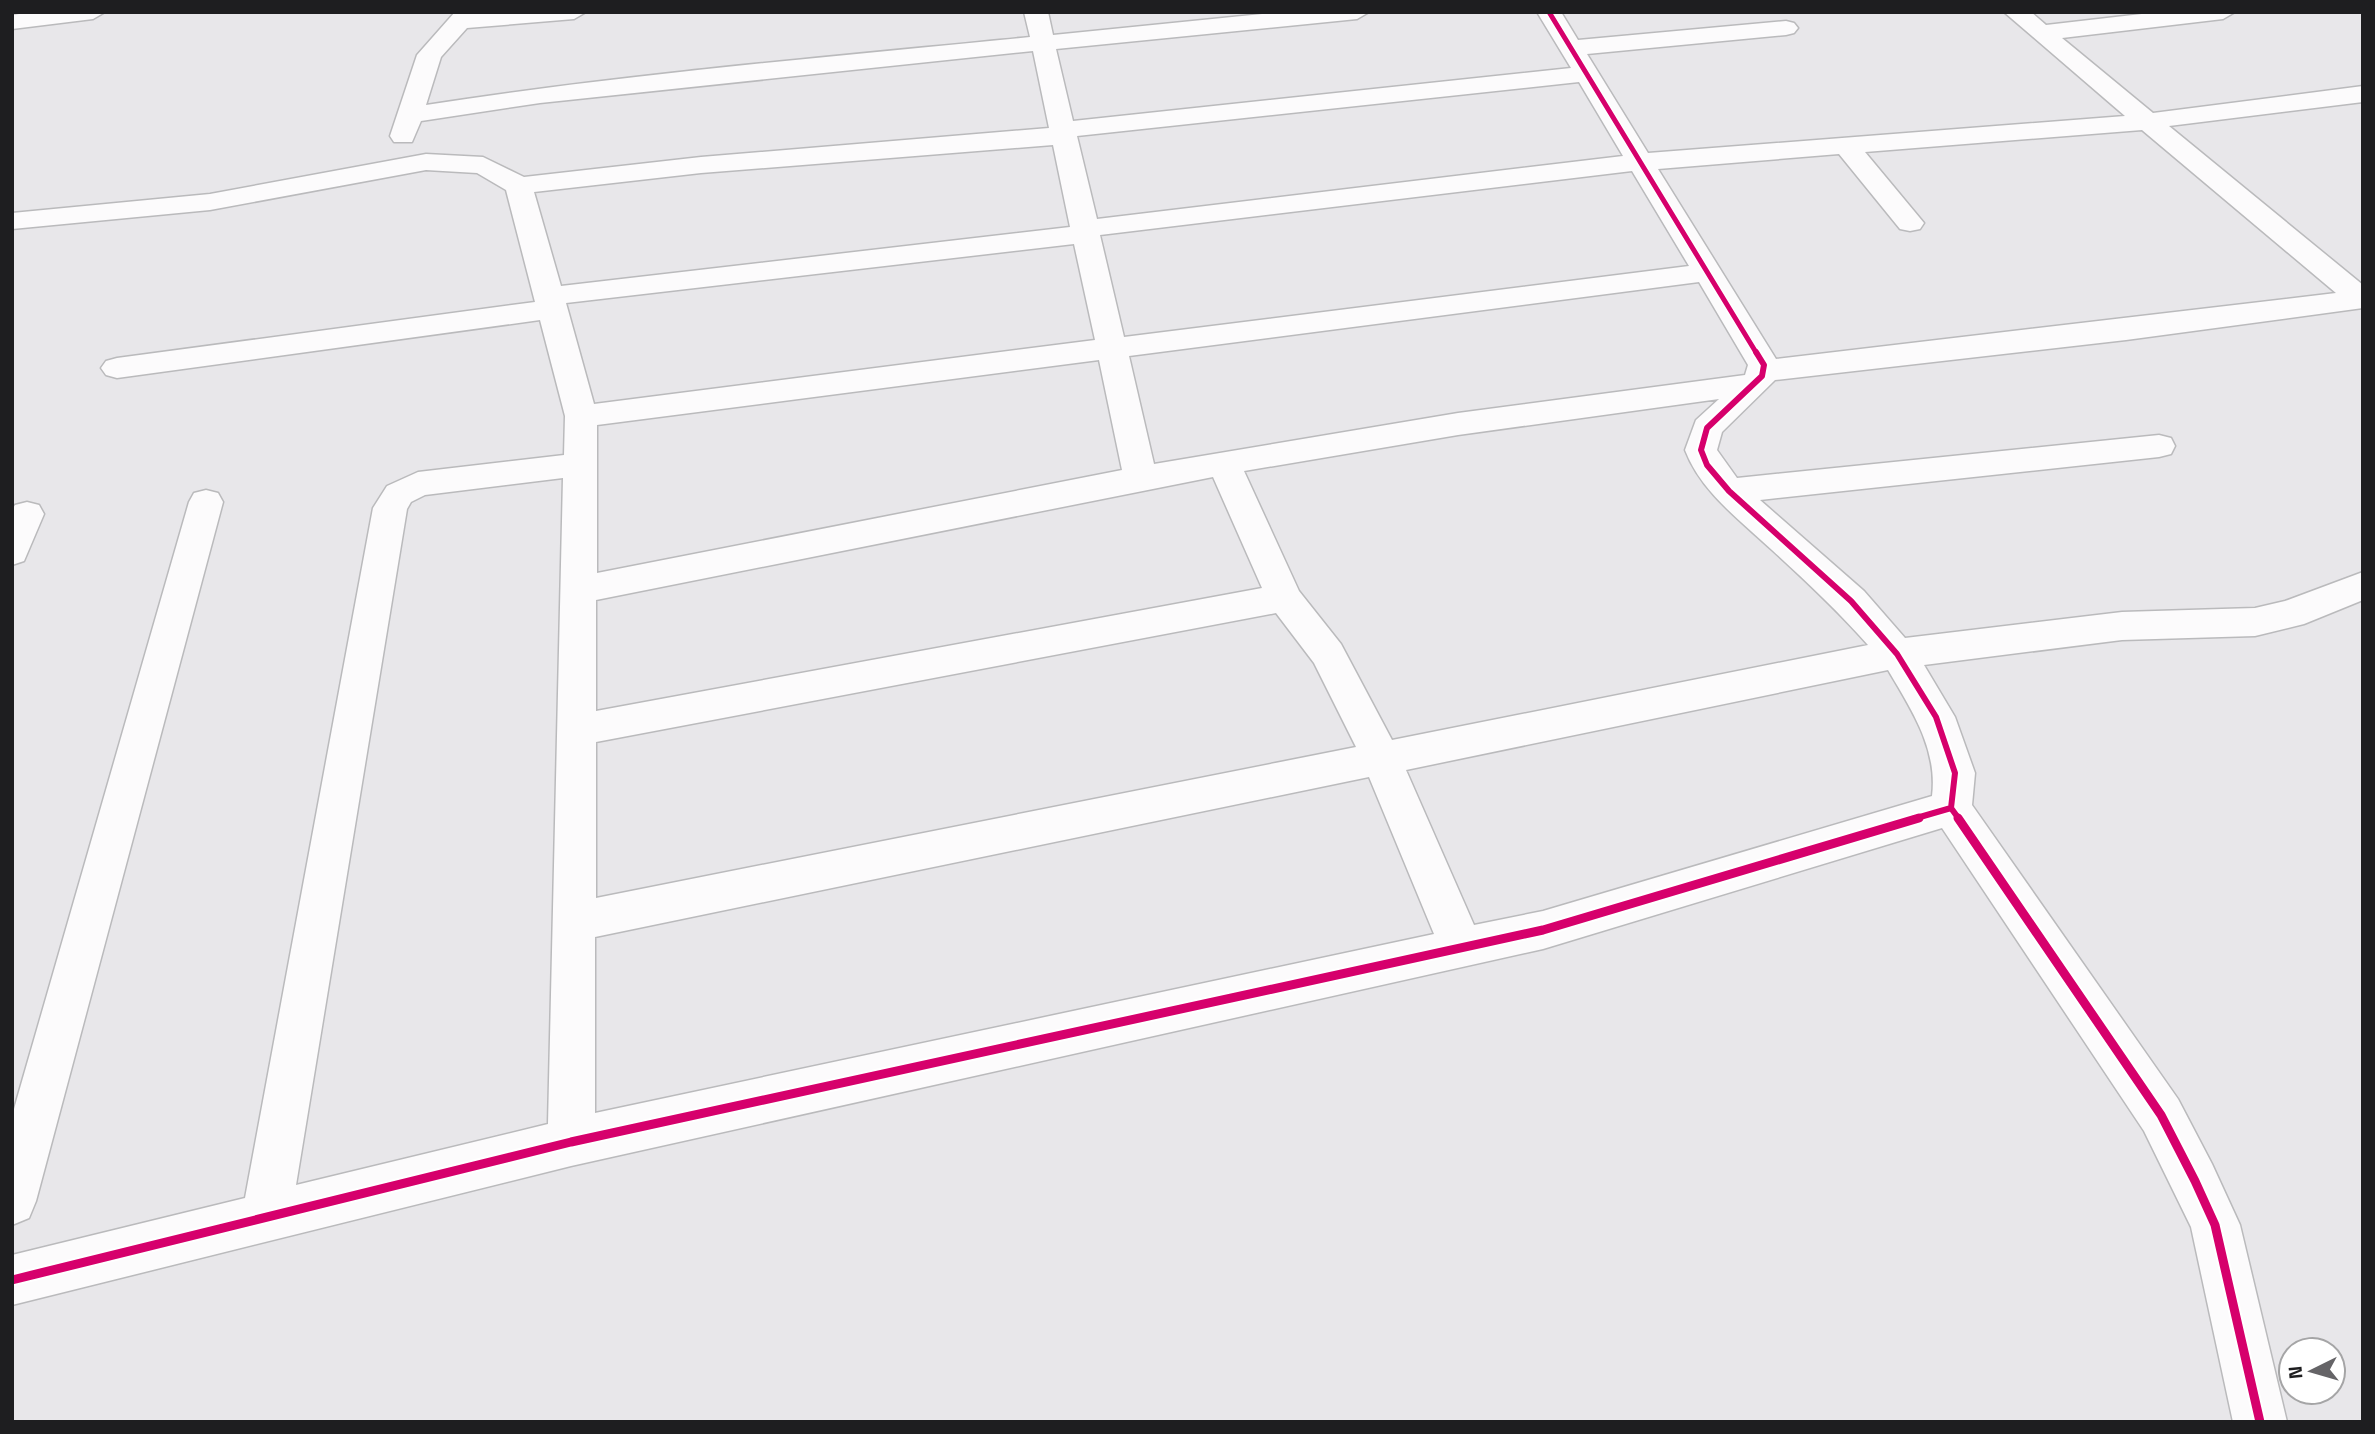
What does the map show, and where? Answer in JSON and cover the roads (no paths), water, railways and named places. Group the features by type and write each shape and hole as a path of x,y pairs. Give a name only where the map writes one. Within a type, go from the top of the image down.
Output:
{"street":[{"path":"12,22 93,12"},
{"path":"393,169 429,55 442,37 464,17 574,12"},
{"path":"1036,12 1141,479"},
{"path":"410,115 699,77 1357,12"},
{"path":"1549,12 1764,365 1758,377 1707,428 1701,450 1707,465 1729,491 1851,601 1898,654 1937,717 1955,773 1951,808 2161,1115 2196,1181 2215,1225 2260,1422"},
{"path":"2016,12 2144,122 2362,299"},
{"path":"2040,33 2224,12"},
{"path":"12,221 209,202 426,162 483,165 519,186 701,165 1062,133 1579,61 1786,28"},
{"path":"117,368 552,303 1640,162 2144,122 2363,94"},
{"path":"1846,146 1910,223"},
{"path":"519,186 581,416 571,1142"},
{"path":"581,416 1708,272"},
{"path":"579,590 1002,503 1613,400 1758,377 2362,299"},
{"path":"1729,491 2159,446"},
{"path":"266,1219 390,508 399,494 418,484 581,464"},
{"path":"1224,464 1284,598 1328,654 1382,760 1462,948"},
{"path":"12,1201 205,502"},
{"path":"12,552 27,514"},
{"path":"574,922 1898,654 2122,626 2255,622 2291,614 2363,585"},
{"path":"576,730 1284,598"},
{"path":"12,1280 571,1142 1543,930 1951,808"}]}
